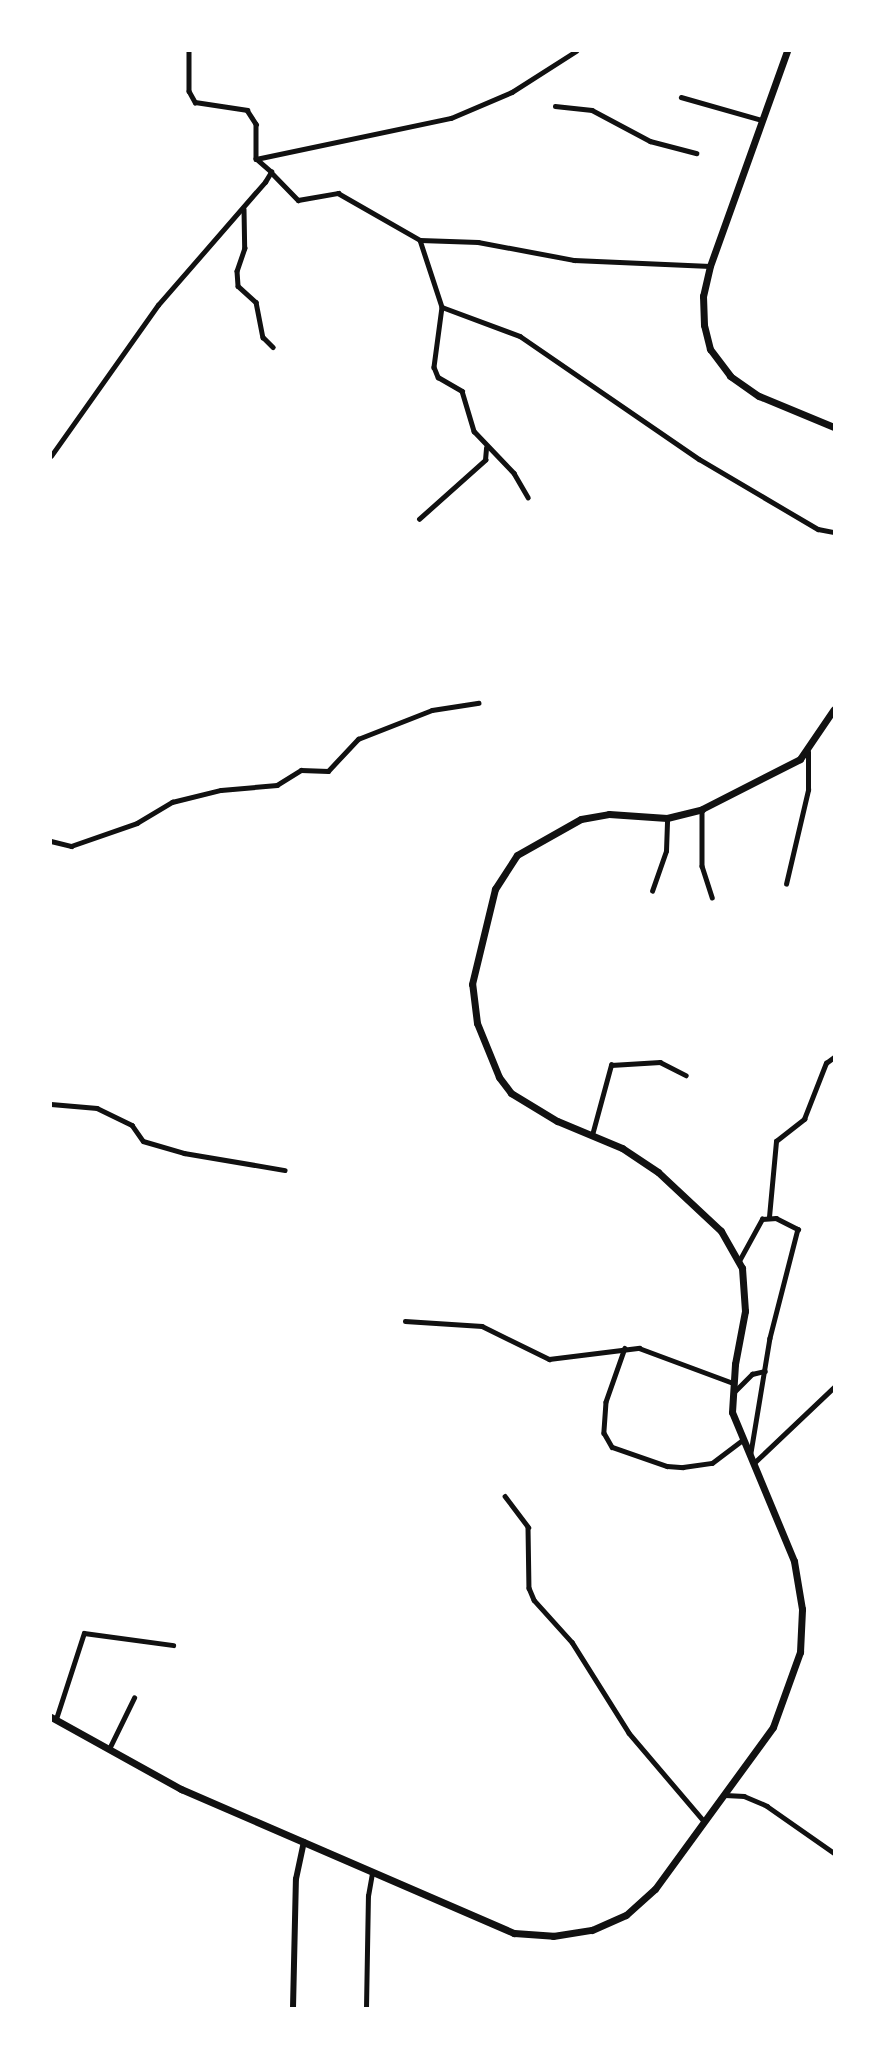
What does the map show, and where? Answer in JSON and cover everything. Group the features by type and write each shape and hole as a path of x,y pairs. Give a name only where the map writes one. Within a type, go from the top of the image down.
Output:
{"main road":[{"path":"787,51 710,266 703,296 704,325 722,367 759,396 834,427"},
{"path":"53,1718 173,1785 514,1933 570,1935 609,1924 634,1909 655,1889 725,1795 777,1718 801,1644 802,1609 794,1560 733,1419 733,1383 746,1299 739,1261 712,1221 658,1172 622,1148 521,1103 499,1077 472,1004 481,942 499,878 510,861 529,846 569,822 595,816 667,818 702,809 808,751 834,709"}],"street":[{"path":"189,51 189,91 195,102 247,110 256,124 256,159 298,200 338,193 420,240 478,242 575,260 710,266"},
{"path":"256,159 376,136 469,112 530,82 576,51"},
{"path":"681,97 762,120"},
{"path":"555,106 592,110 650,141 696,153"},
{"path":"51,456 158,306 244,209 271,172"},
{"path":"244,209 245,248 237,271 238,286 256,302 263,337 273,347"},
{"path":"420,240 442,307 434,367 438,377 462,391 474,431 486,447 514,473 528,497"},
{"path":"442,307 537,345 699,459 818,530 834,532"},
{"path":"419,519 485,460 486,447"},
{"path":"51,841 71,846 137,823 172,802 221,790 276,785 300,770 328,771 358,739 432,710 478,703"},
{"path":"786,884 808,790 808,751"},
{"path":"702,809 702,866 712,897"},
{"path":"652,891 666,851 667,818"},
{"path":"769,1217 776,1141 804,1119 827,1063 834,1057"},
{"path":"591,1136 611,1065 660,1062 686,1075"},
{"path":"51,1104 97,1108 132,1125 143,1141 184,1153 285,1170"},
{"path":"739,1261 760,1221 769,1217 795,1226 799,1237 765,1371 752,1460"},
{"path":"405,1321 482,1326 549,1359 625,1347 733,1383"},
{"path":"625,1347 606,1402 604,1433 612,1447 667,1466 683,1467 712,1463 742,1440"},
{"path":"732,1394 752,1374 765,1371"},
{"path":"752,1460 834,1387"},
{"path":"505,1496 528,1527 529,1588 534,1600 572,1642 629,1732 704,1822"},
{"path":"53,1718 85,1633 173,1645"},
{"path":"109,1749 134,1698"},
{"path":"725,1795 744,1797 767,1806 834,1853"},
{"path":"293,2008 296,1879 303,1842"},
{"path":"366,2008 368,1896 372,1873"}]}
